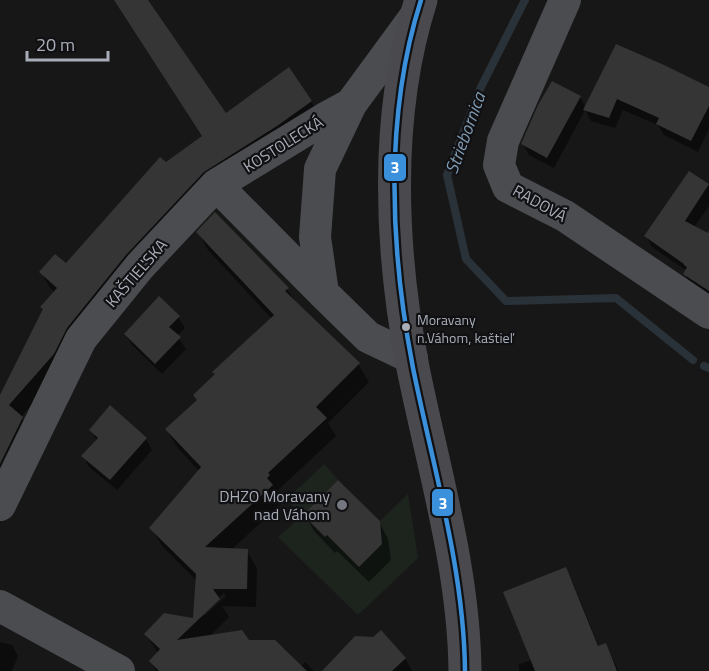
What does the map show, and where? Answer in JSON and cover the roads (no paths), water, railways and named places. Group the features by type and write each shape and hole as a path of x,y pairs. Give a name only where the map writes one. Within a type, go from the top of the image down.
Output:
{"main road":[{"name":"KOSTOLECKÁ","path":"419,7 397,120 395,156 398,256 412,358 459,599 465,671"}],"street":[{"name":"RADOVÁ","path":"565,0 503,141 500,165 508,187 565,216 709,313"},
{"name":"KOSTOLECKÁ","path":"323,293 315,237 320,169 351,104 419,7"},
{"name":"KOSTOLECKÁ","path":"216,185 351,104"},
{"path":"216,185 368,336 412,358"},
{"name":"KAŠTIEĽSKA","path":"0,505 81,339 140,266 216,185"},
{"path":"0,606 119,671"}],"waterway":[{"name":"Striebornica","path":"525,0 481,87 447,175 466,259 506,301 616,298 693,360"},
{"name":"Striebornica","path":"704,366 709,368"}],"place":[{"name":"Moravany n.Váhom, kaštieľ","path":"406,327"},
{"name":"DHZO Moravany nad Váhom","path":"342,505"}]}
